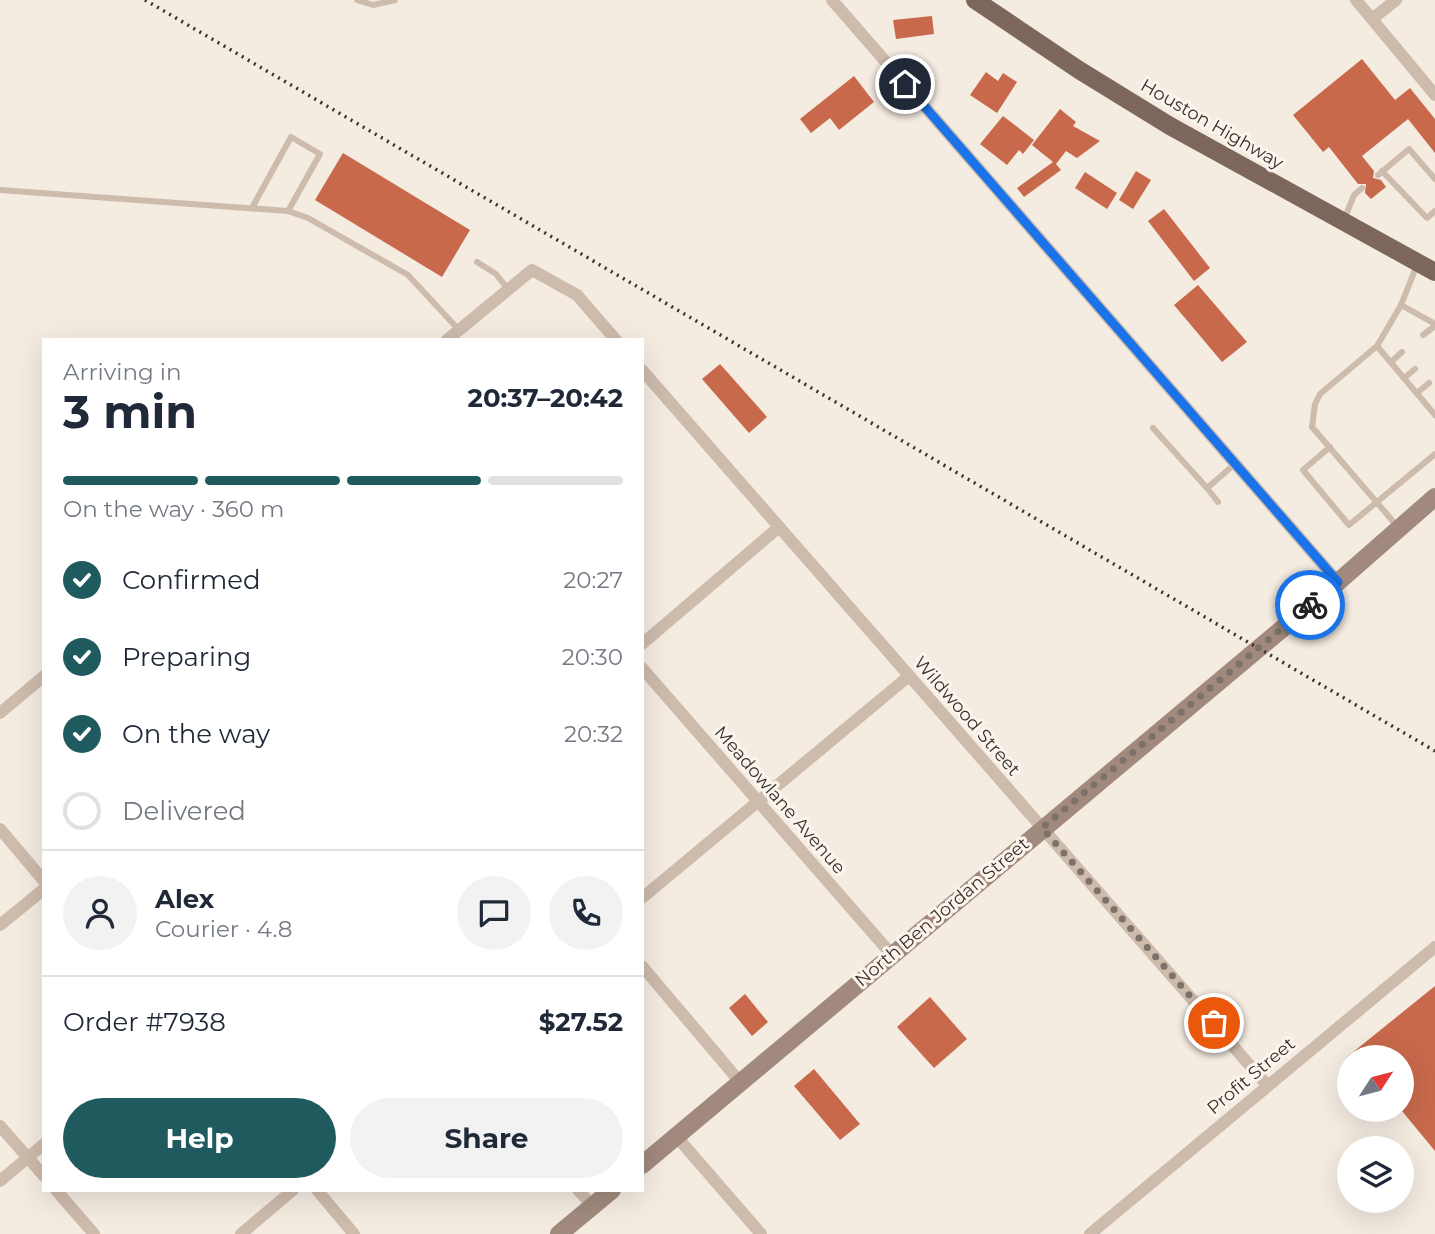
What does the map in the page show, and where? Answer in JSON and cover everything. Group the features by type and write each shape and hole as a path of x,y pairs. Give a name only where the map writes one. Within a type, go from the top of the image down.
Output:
{"main road":[{"name":"Houston Highway","path":"975,0 1079,70 1170,126 1435,272"}],"street":[{"path":"832,0 1338,582"},
{"path":"1356,0 1435,95"},
{"path":"1372,19 1396,0"},
{"path":"449,338 532,270 577,295 614,338"},
{"name":"Wildwood Street","path":"645,378 779,527 1267,1085"},
{"name":"North Ben Jordan Street","path":"644,1163 1338,582 1435,497"},
{"path":"644,642 779,527"},
{"name":"Meadowlane Avenue","path":"644,670 891,956"},
{"path":"644,896 909,676"},
{"path":"0,713 42,678"},
{"path":"0,829 42,879"},
{"path":"0,925 42,891"},
{"name":"Profit Street","path":"1090,1234 1435,947"},
{"path":"644,968 740,1082"},
{"path":"0,1126 42,1174"},
{"path":"677,1137 761,1234"},
{"path":"0,1181 42,1146"},
{"path":"58,1192 94,1234"},
{"path":"241,1234 291,1192"},
{"path":"319,1192 354,1234"},
{"path":"580,1192 593,1206"},
{"path":"559,1234 610,1192"}],"lane":[{"path":"357,0 373,5 395,0"},
{"path":"253,206 291,137 320,154 288,211"},
{"path":"1435,179 1409,149 1380,174 1427,218 1435,211"},
{"path":"1343,222 1354,195 1362,188"},
{"path":"0,190 253,206 288,211 308,218 408,275 459,330"},
{"path":"477,262 496,274 508,289"},
{"path":"1399,528 1312,427 1315,404 1320,394 1377,346 1401,305 1418,263"},
{"path":"1401,305 1435,325 1423,335"},
{"path":"1377,346 1435,415"},
{"path":"1391,362 1402,352"},
{"path":"1404,378 1415,369"},
{"path":"1417,393 1429,383"},
{"path":"1428,406 1435,400"},
{"path":"1153,428 1217,502"},
{"path":"1330,447 1303,470 1349,525 1435,454"},
{"path":"1207,488 1235,464"}],"building":[{"path":"932,16 934,34 896,39 893,20"},
{"path":"1362,59 1395,100 1410,88 1435,119 1435,153 1408,119 1362,156 1374,171 1373,178 1381,180 1386,187 1371,199 1365,193 1366,184 1358,184 1329,147 1323,152 1293,115"},
{"path":"986,72 998,81 1003,73 1017,82 997,113 970,95"},
{"path":"854,76 874,102 839,130 830,118 811,133 800,119"},
{"path":"1060,109 1076,122 1073,126 1100,141 1077,158 1066,151 1056,164 1061,170 1024,197 1017,188 1053,162 1032,145"},
{"path":"1003,116 1034,140 1023,154 1019,150 1007,165 980,144"},
{"path":"343,153 470,230 442,277 315,200"},
{"path":"1136,171 1151,180 1133,209 1119,200"},
{"path":"1085,172 1117,193 1107,209 1075,188"},
{"path":"1164,209 1210,268 1194,281 1148,221"},
{"path":"1198,285 1247,342 1222,362 1174,305"},
{"path":"720,364 767,417 749,433 702,379"},
{"path":"1435,986 1435,1151 1411,1122 1414,1122 1414,1045 1362,1045"},
{"path":"745,994 768,1022 752,1036 729,1008"},
{"path":"930,997 967,1039 934,1068 897,1027"},
{"path":"814,1069 860,1124 840,1140 794,1086"}],"railway":[{"path":"145,0 1435,751"}],"way so far":[{"path":"1214,1023 1042,828 1310,605"}],"route":[{"path":"905,84 1338,582 1310,605"}]}
